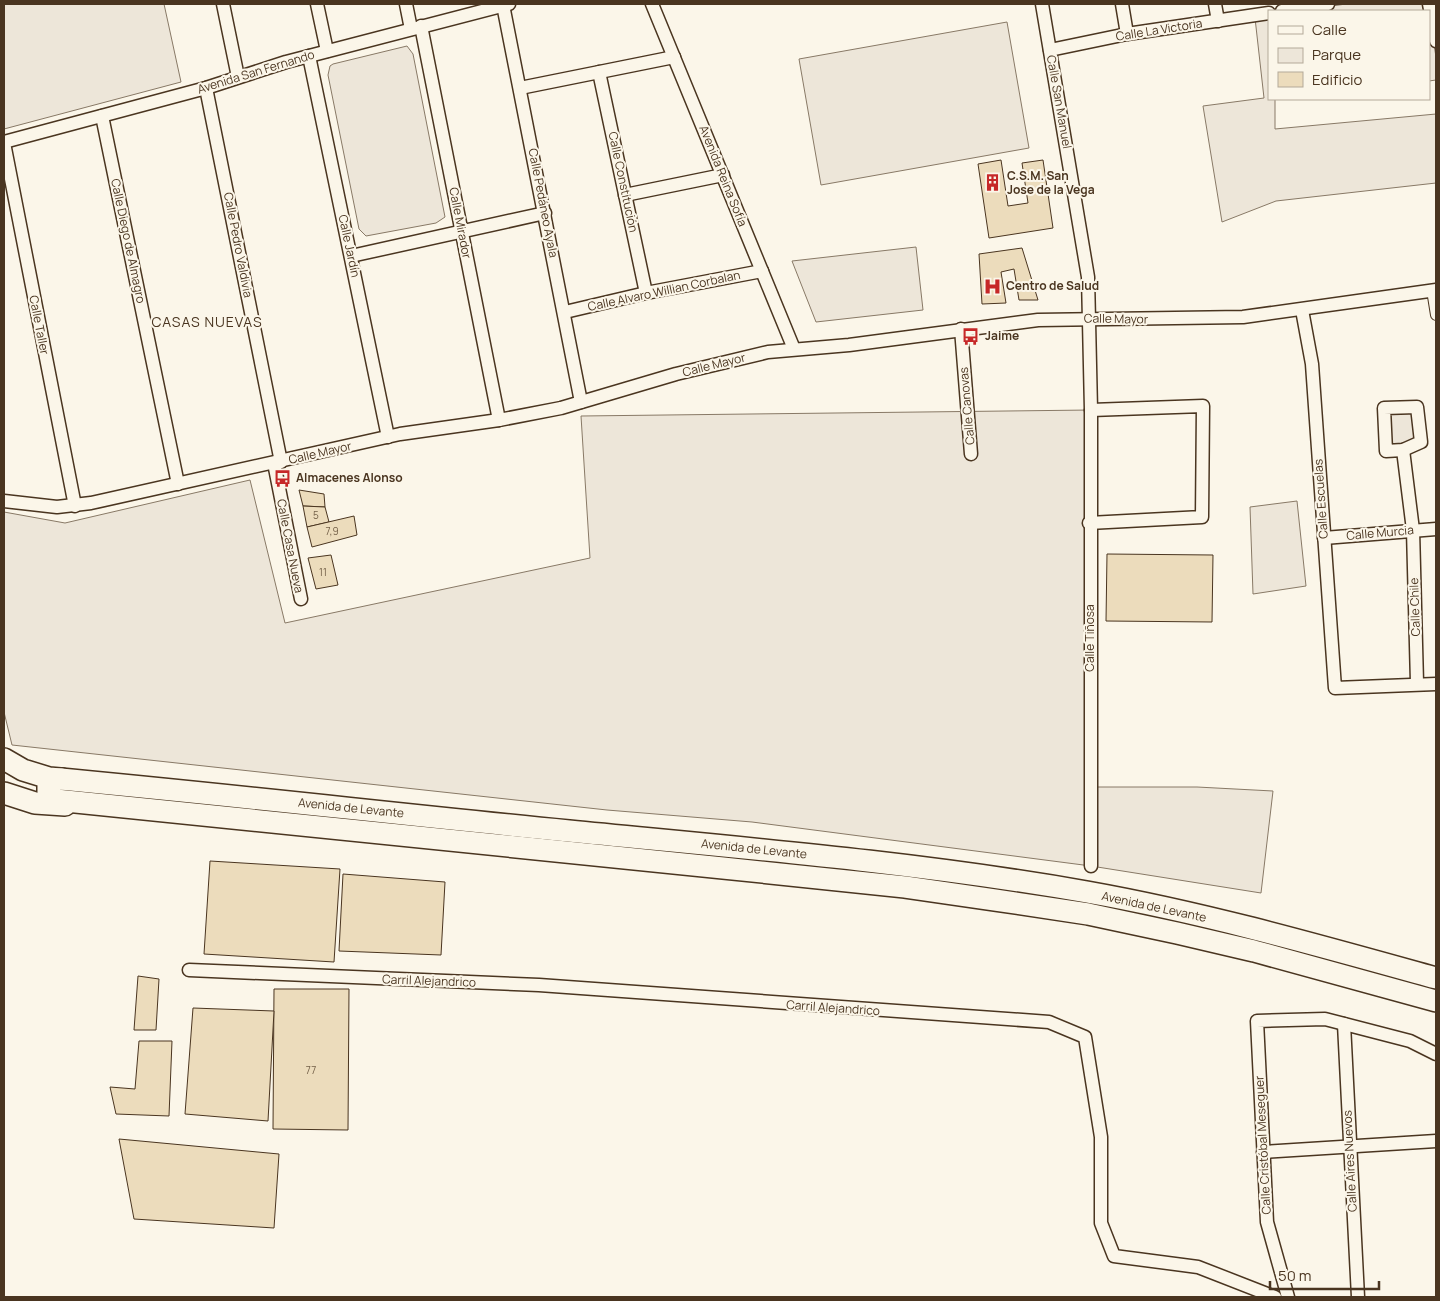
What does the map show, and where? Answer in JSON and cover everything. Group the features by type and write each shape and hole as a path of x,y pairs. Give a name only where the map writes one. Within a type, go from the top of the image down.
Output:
{"main road":[{"name":"Avenida de Levante","path":"4,759 31,773 62,779 736,847 999,878 1181,911 1436,978"},
{"name":"Avenida de Levante","path":"62,779 55,779 48,786 48,793 56,800 905,887 1088,914 1254,951 1436,1001"},
{"name":"Avenida de Levante","path":"4,793 34,803 122,807"}],"street":[{"path":"223,4 238,77"},
{"path":"317,4 327,51"},
{"name":"Calle Mirador","path":"406,4 416,27 462,232 499,420"},
{"name":"Avenida Reina Sofía","path":"652,4 794,349"},
{"name":"Calle San Manuel","path":"1042,4 1086,256 1091,410"},
{"path":"1122,4 1127,34"},
{"path":"1215,4 1218,21"},
{"path":"1289,10 1328,4"},
{"path":"1429,4 1436,41"},
{"name":"Avenida San Fernando","path":"4,143 206,88 327,51 501,5"},
{"name":"Calle Pedáneo Ayala","path":"501,5 520,88 582,402"},
{"name":"Calle La Victoria","path":"1050,50 1127,34 1218,21 1254,10 1268,14"},
{"name":"Calle Jardín","path":"309,56 388,437"},
{"path":"520,88 674,57"},
{"name":"Calle Constitución","path":"599,72 646,293"},
{"name":"Calle Pedro Valdivia","path":"206,88 278,462"},
{"name":"Calle Diego de Almagro","path":"102,116 178,484"},
{"name":"Calle Taller","path":"4,143 75,506"},
{"path":"625,195 723,174"},
{"path":"352,256 545,213"},
{"name":"Calle Alvaro Willian Corbalan","path":"565,312 646,293 762,270"},
{"path":"1434,290 1436,315"},
{"name":"Calle Mayor","path":"4,501 48,507 75,506 388,437 432,428 499,420 582,402 737,358 794,349 856,344 1038,320 1227,318 1302,310 1434,290"},
{"name":"Calle Escuelas","path":"1302,310 1312,364 1334,688 1417,683"},
{"name":"Calle Canovas","path":"961,329 971,454"},
{"path":"1090,523 1202,517 1203,406 1091,410"},
{"name":"Calle Tiñosa","path":"1091,410 1091,866"},
{"name":"Calle Chile","path":"1403,450 1413,530 1417,683"},
{"name":"Calle Casa Nueva","path":"278,462 301,598"},
{"name":"Calle Murcia","path":"1324,538 1436,529"},
{"path":"1417,683 1436,684"},
{"name":"Carril Alejandrico","path":"189,970 545,986 1049,1022 1085,1037 1101,1137 1101,1223 1114,1256 1198,1267 1275,1297"},
{"name":"Calle Cristóbal Meseguer","path":"1288,1297 1266,1222 1257,1021 1325,1019 1344,1024"},
{"path":"1344,1024 1410,1041 1436,1054"},
{"name":"Calle Aires Nuevos","path":"1344,1024 1358,1297"},
{"path":"1263,1152 1436,1140"}],"green space":[{"path":"4,4 164,4 181,82 4,129"},
{"path":"1346,4 1427,4 1428,10 1304,10"},
{"path":"1268,16 1268,100 1275,100 1275,129 1436,114 1436,183 1276,201 1222,222 1203,106 1264,98 1255,18"},
{"path":"1430,20 1436,57 1436,80 1430,81"},
{"path":"1007,22 1029,148 821,185 799,59"},
{"path":"407,46 413,54 445,217 436,223 366,236 359,229 328,75 330,66 333,64"},
{"path":"916,247 923,310 816,322 792,261"},
{"path":"1091,410 1092,787 1197,787 1273,791 1261,893 1091,866 752,822 607,810 12,745 4,712 4,512 65,523 250,480 285,623 590,558 581,416"},
{"path":"1409,410 1413,414 1414,445 1390,447 1388,411"},
{"path":"1297,501 1306,586 1253,594 1250,507"}],"building":[{"name":"C.S.M. San Jose de la Vega","path":"1001,160 1008,206 1028,203 1022,163 1043,160 1053,228 989,238 978,164"},
{"name":"Centro de Salud","path":"1022,248 1038,300 1019,300 1014,269 1001,272 1006,303 982,304 979,254"},
{"path":"299,490 324,494 325,507 303,506"},
{"path":"303,506 325,507 329,522 307,527"},
{"path":"354,516 357,535 312,547 307,527"},
{"path":"1107,554 1213,555 1212,622 1106,621"},
{"path":"331,555 338,585 316,589 308,558"},
{"path":"210,861 340,869 334,962 204,954"},
{"path":"343,874 445,882 441,955 339,951"},
{"path":"138,976 159,979 156,1030 134,1030"},
{"path":"274,989 349,989 348,1130 273,1129"},
{"path":"193,1008 274,1011 268,1121 185,1114"},
{"path":"139,1041 172,1041 169,1116 116,1114 110,1087 135,1089"},
{"path":"119,1139 279,1154 274,1228 134,1219"}],"place":[{"name":"C.S.M. San Jose de la Vega","path":"993,183"},
{"name":"Centro de Salud","path":"992,286"},
{"name":"Jaime","path":"971,336"},
{"name":"Almacenes Alonso","path":"282,478"}],"district":[{"name":"CASAS NUEVAS","path":"207,322"}]}
